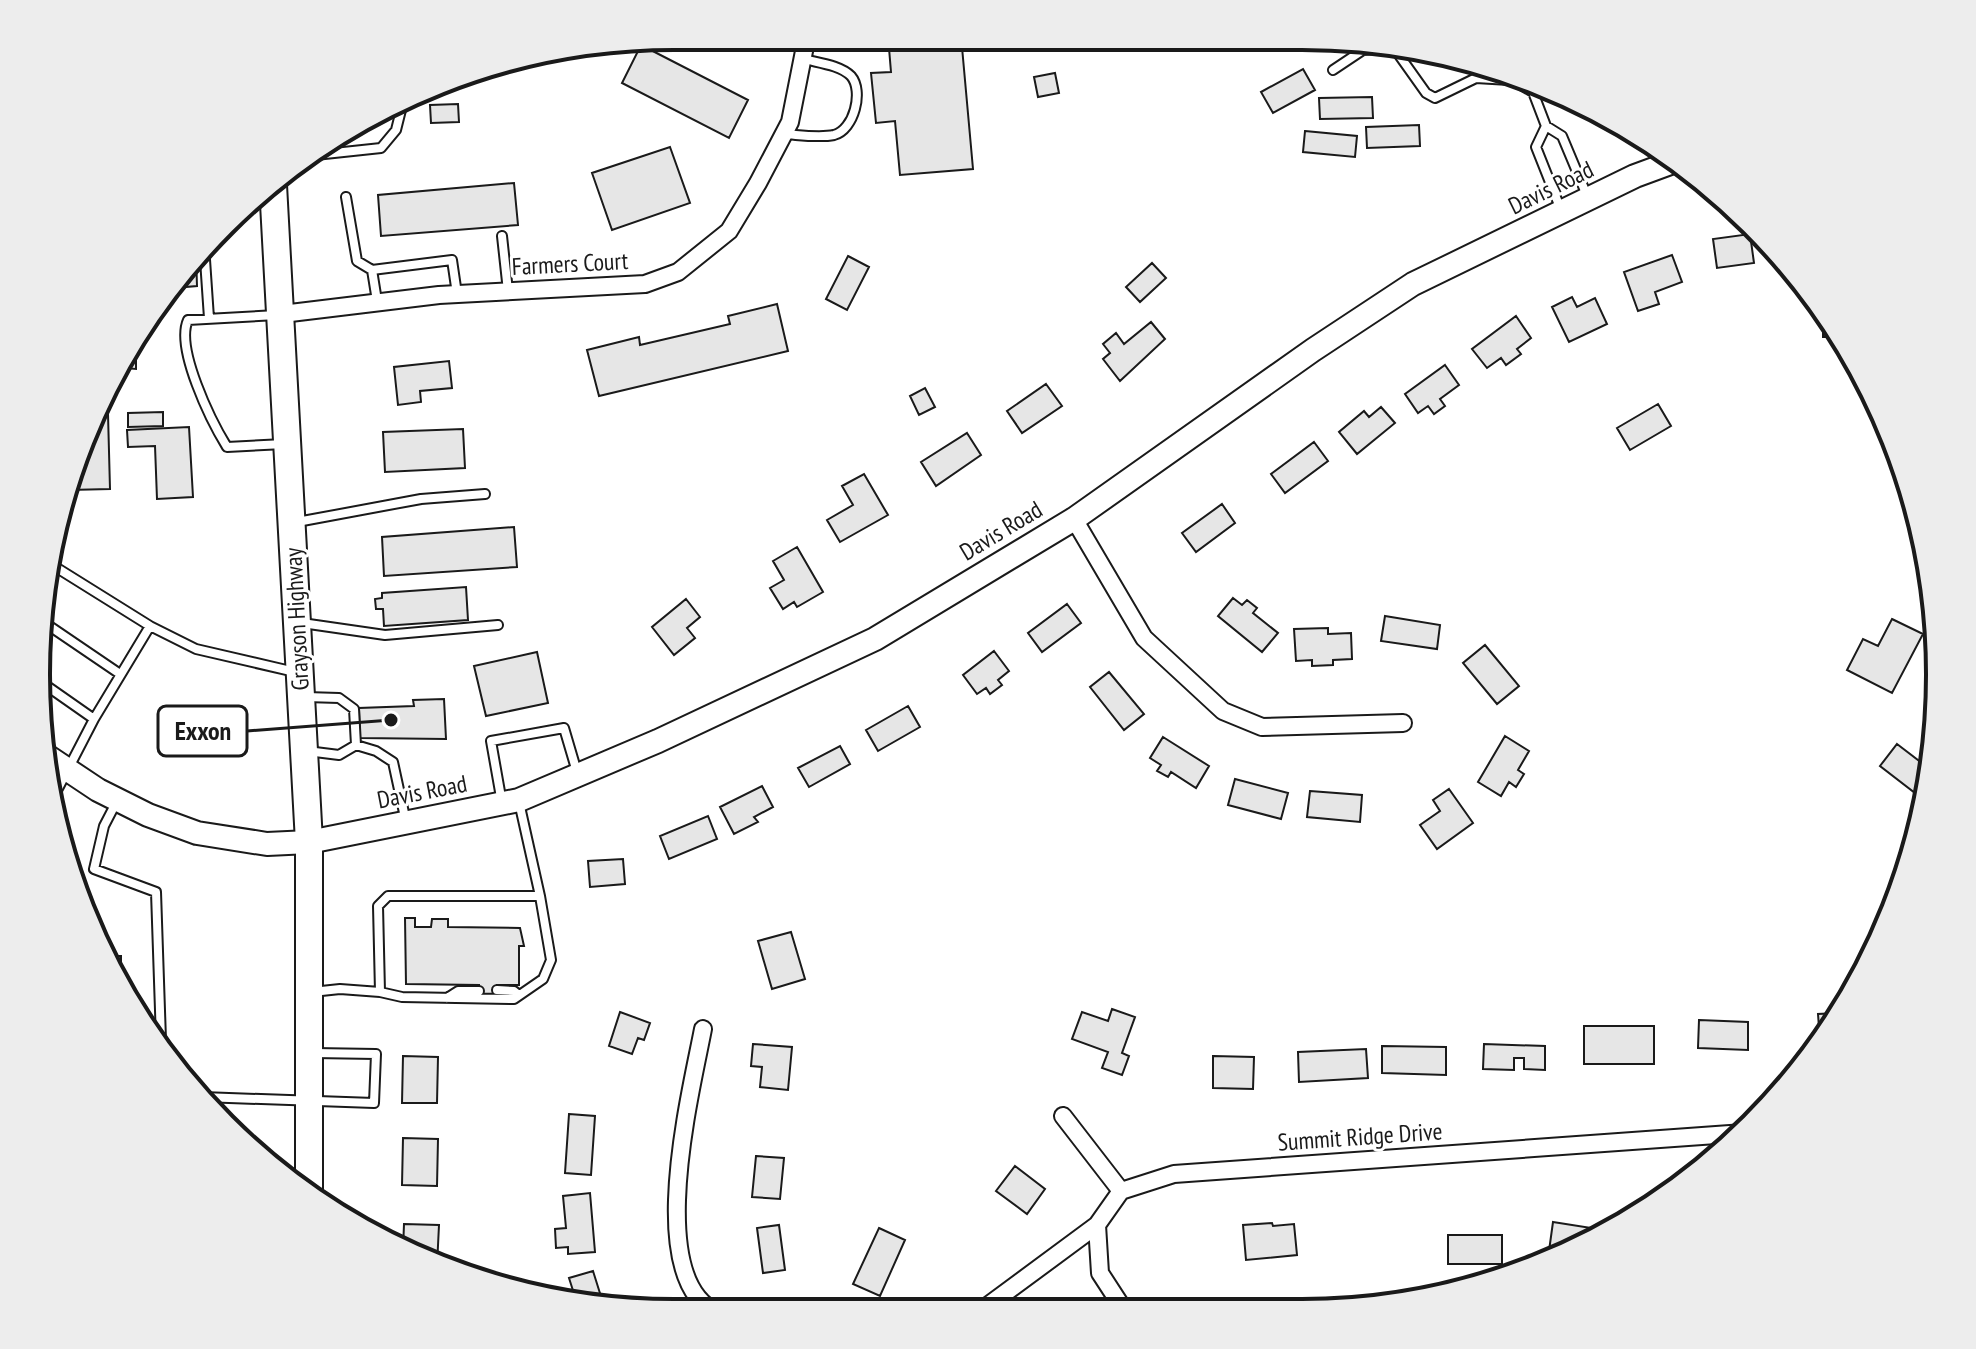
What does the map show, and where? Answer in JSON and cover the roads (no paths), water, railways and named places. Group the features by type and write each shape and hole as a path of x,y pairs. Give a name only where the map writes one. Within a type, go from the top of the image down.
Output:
{"main road":[{"name":"Grayson Highway","path":"274,196 309,842 309,1181"}],"street":[{"name":"Farmers Court","path":"282,314 457,294 645,284 678,272 729,231 790,122 805,50"},
{"name":"Davis Road","path":"56,763 117,801 175,826 220,838 267,844 309,842 511,801 578,776 875,639 1074,519 1313,350 1413,284 1588,199 1664,166"},
{"path":"1074,519 1144,638 1223,711 1262,727 1403,723"},
{"path":"699,1299 691,1293 680,1269 677,1233 682,1142 703,1029"},
{"path":"997,1299 1097,1225 1121,1191 1063,1116"},
{"name":"Summit Ridge Drive","path":"1121,1191 1174,1174 1723,1134"},
{"path":"1097,1225 1100,1273 1117,1299"}],"lane":[{"path":"1333,70 1359,53"},
{"path":"1401,58 1426,93 1435,98 1476,78 1488,79"},
{"path":"784,134 837,135 849,125 854,111 856,89 852,77 838,68 804,59"},
{"path":"1534,96 1546,126 1562,136 1588,199"},
{"path":"331,153 381,148 396,130 400,113"},
{"path":"1546,126 1536,147 1562,212"},
{"path":"346,197 357,261 372,270 452,260 457,294"},
{"path":"502,236 508,292"},
{"path":"205,263 209,318"},
{"path":"372,270 377,301"},
{"path":"282,314 188,320 186,343 191,368 227,447 289,444"},
{"path":"292,522 421,499 485,494"},
{"path":"59,569 150,626 196,649 339,698 354,709 356,745"},
{"path":"298,622 345,626 385,635 498,625"},
{"path":"60,785 94,719 150,626"},
{"path":"52,628 120,674"},
{"path":"50,688 94,719"},
{"path":"311,993 340,989 446,999 514,999 543,979 551,960 540,896 491,741 564,728 578,776"},
{"path":"304,750 339,755 356,745 376,751 393,762 406,822"},
{"path":"117,801 104,826 94,869 156,892 161,1029"},
{"path":"380,992 378,906 388,896 540,896"},
{"path":"497,990 514,991 519,995"},
{"path":"446,999 458,991 479,991"},
{"path":"216,1098 374,1103 376,1054 310,1053"}],"place":[{"name":"Exxon","path":"391,720"}]}
